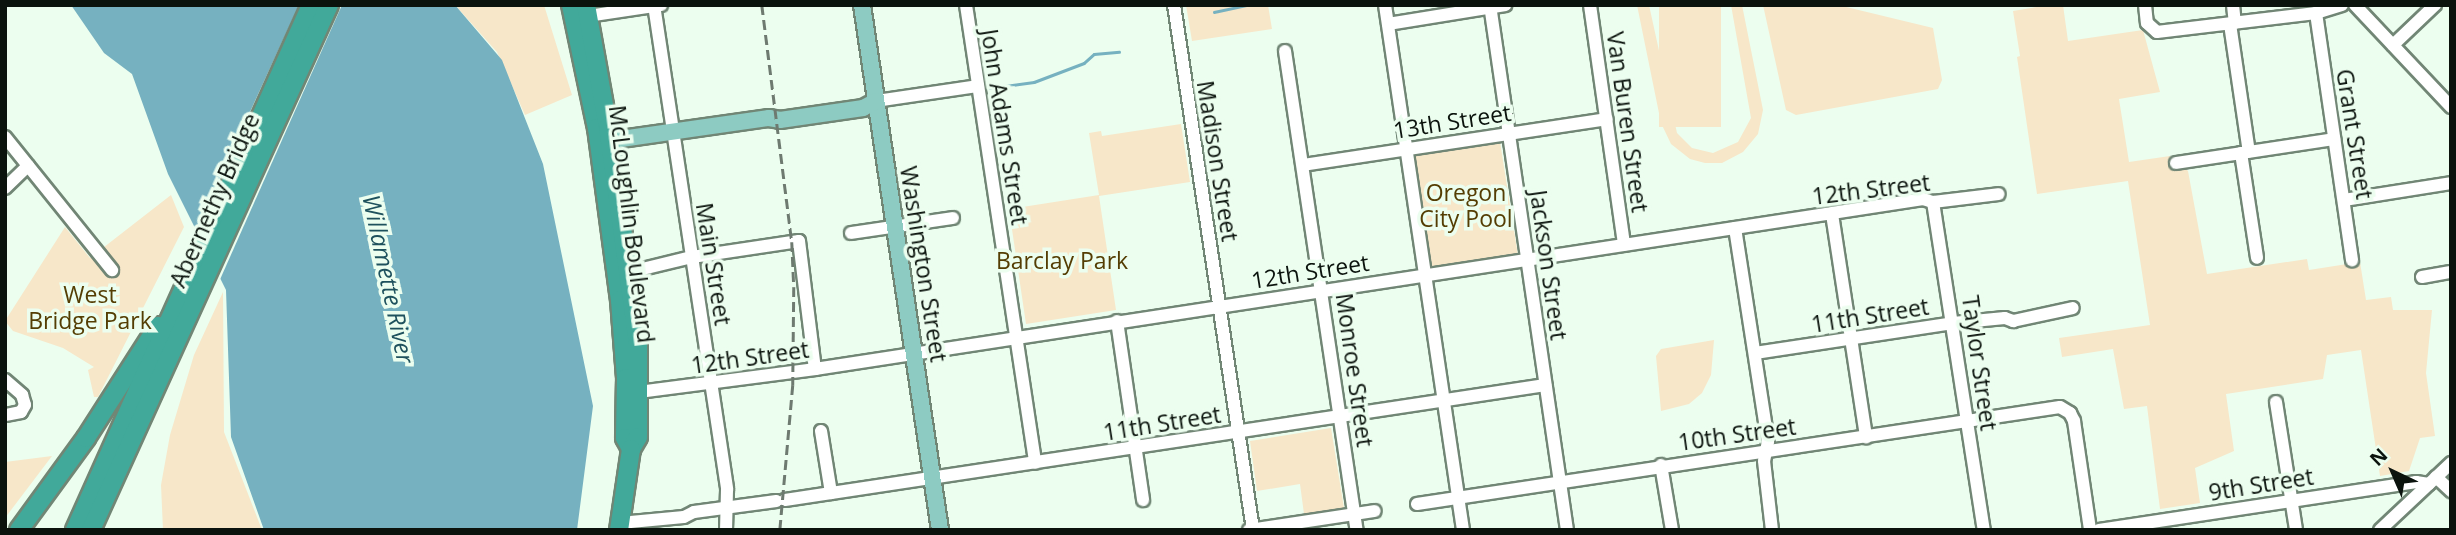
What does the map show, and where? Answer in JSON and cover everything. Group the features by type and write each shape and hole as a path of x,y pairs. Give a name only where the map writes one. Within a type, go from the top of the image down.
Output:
{"highway":[{"name":"Abernethy Bridge","path":"75,530 311,5"},
{"name":"Abernethy Bridge","path":"92,530 329,5"},
{"name":"McLoughlin Boulevard","path":"571,5 604,142 629,272 633,393"},
{"name":"McLoughlin Boulevard","path":"587,10 638,437 631,449 620,526"},
{"path":"19,530 86,438 183,288"}],"main road":[{"name":"Washington Street","path":"862,5 940,530"},
{"path":"604,142 769,118 778,111 861,100 876,101"}],"street":[{"name":"John Adams Street","path":"966,5 1035,463"},
{"name":"Madison Street","path":"1174,5 1239,432 1251,530"},
{"path":"1385,5 1463,530"},
{"path":"1388,24 1505,5"},
{"name":"Van Buren Street","path":"1590,5 1624,245"},
{"path":"2145,5 2147,23 2157,32 2316,13 2342,5"},
{"path":"2233,5 2232,24 2257,258"},
{"path":"2355,5 2451,107"},
{"path":"2393,45 2435,5"},
{"path":"587,10 656,6"},
{"name":"Main Street","path":"656,6 672,132 729,509 726,530"},
{"name":"Jackson Street","path":"1490,6 1567,530"},
{"name":"Grant Street","path":"2316,13 2352,260"},
{"name":"Monroe Street","path":"1285,51 1357,530"},
{"path":"876,101 978,86"},
{"name":"13th Street","path":"1303,165 1607,119"},
{"path":"5,136 112,270"},
{"path":"2176,163 2334,139"},
{"path":"5,188 28,166"},
{"path":"2344,200 2451,183"},
{"name":"12th Street","path":"633,393 815,369 1923,199 1933,202 1999,194"},
{"name":"Taylor Street","path":"1933,202 1984,530"},
{"path":"1832,214 1866,437"},
{"path":"851,233 953,218"},
{"path":"1735,228 1768,441 1764,461 1772,530"},
{"path":"629,272 692,257 799,241 815,369"},
{"path":"2422,277 2451,272"},
{"name":"11th Street","path":"1755,353 1953,323 2005,318 2013,321 2073,308"},
{"path":"1117,321 1143,500"},
{"path":"5,380 22,395 25,405 21,412 5,415"},
{"name":"11th Street","path":"620,526 1545,385"},
{"path":"2276,402 2296,530"},
{"name":"10th Street","path":"1417,505 1661,465 2064,408 2074,421 2090,530"},
{"path":"821,431 831,493"},
{"path":"2380,530 2451,463"},
{"path":"1661,465 1672,530"},
{"path":"2433,480 2451,491"},
{"name":"9th Street","path":"2099,530 2433,480"},
{"path":"1251,530 1374,511"},
{"path":"2191,516 2193,530"},
{"path":"620,526 646,530"}],"green space":[{"path":"455,5 544,5 572,95 525,115 497,52"},
{"path":"1186,5 1268,5 1272,29 1192,41"},
{"path":"1637,5 1649,5 1677,133 1692,148 1713,153 1738,142 1751,118 1731,5 1742,5 1763,110 1758,134 1743,152 1722,163 1705,163 1690,159 1671,144 1661,123"},
{"path":"1659,5 1721,5 1721,127 1659,127"},
{"path":"1763,5 1838,5 1933,28 1942,80 1938,89 1796,115 1786,110"},
{"path":"2063,5 2068,41 2143,30 2160,92 2119,99 2129,162 2170,156 2188,171 2207,274 2307,259 2309,270 2360,262 2366,300 2391,297 2393,310 2432,310 2426,373 2435,436 2420,438 2409,471 2380,476 2361,350 2327,355 2323,379 2226,394 2234,451 2195,468 2200,503 2160,509 2147,406 2124,409 2113,349 2062,357 2059,338 2150,325 2128,181 2037,194 2013,11"},
{"name":"Barclay Park","path":"1181,124 1190,182 1099,196 1116,310 1026,324 1009,209 1099,195 1089,133 1101,131 1102,136"},
{"name":"Oregon City Pool","path":"1500,142 1518,254 1432,267 1414,156"},
{"name":"West Bridge Park","path":"171,195 184,227 98,397 94,397 88,370 94,367 63,348 13,331 5,321 65,227 90,258"},
{"name":"West Bridge Park","path":"223,292 224,432 262,530 163,530 161,485 170,435 194,355"},
{"path":"1714,340 1711,375 1702,393 1689,404 1661,411 1656,356 1661,349"},
{"path":"1331,428 1344,508 1304,514 1300,484 1257,491 1250,441"},
{"path":"52,456 5,518 5,462"}],"water":[{"name":"Willamette River","path":"71,5 455,5 502,60 543,164 593,406 577,530 264,530 231,437 226,290 168,174 132,74 104,53"}],"pier":[{"path":"299,5 342,5 218,284 193,236"}],"waterway":[{"path":"1214,12 1248,5"},
{"path":"990,88 1034,82 1084,63 1094,54 1119,52"}],"railway":[{"path":"762,5 792,242 794,287 793,385 780,530"}]}
